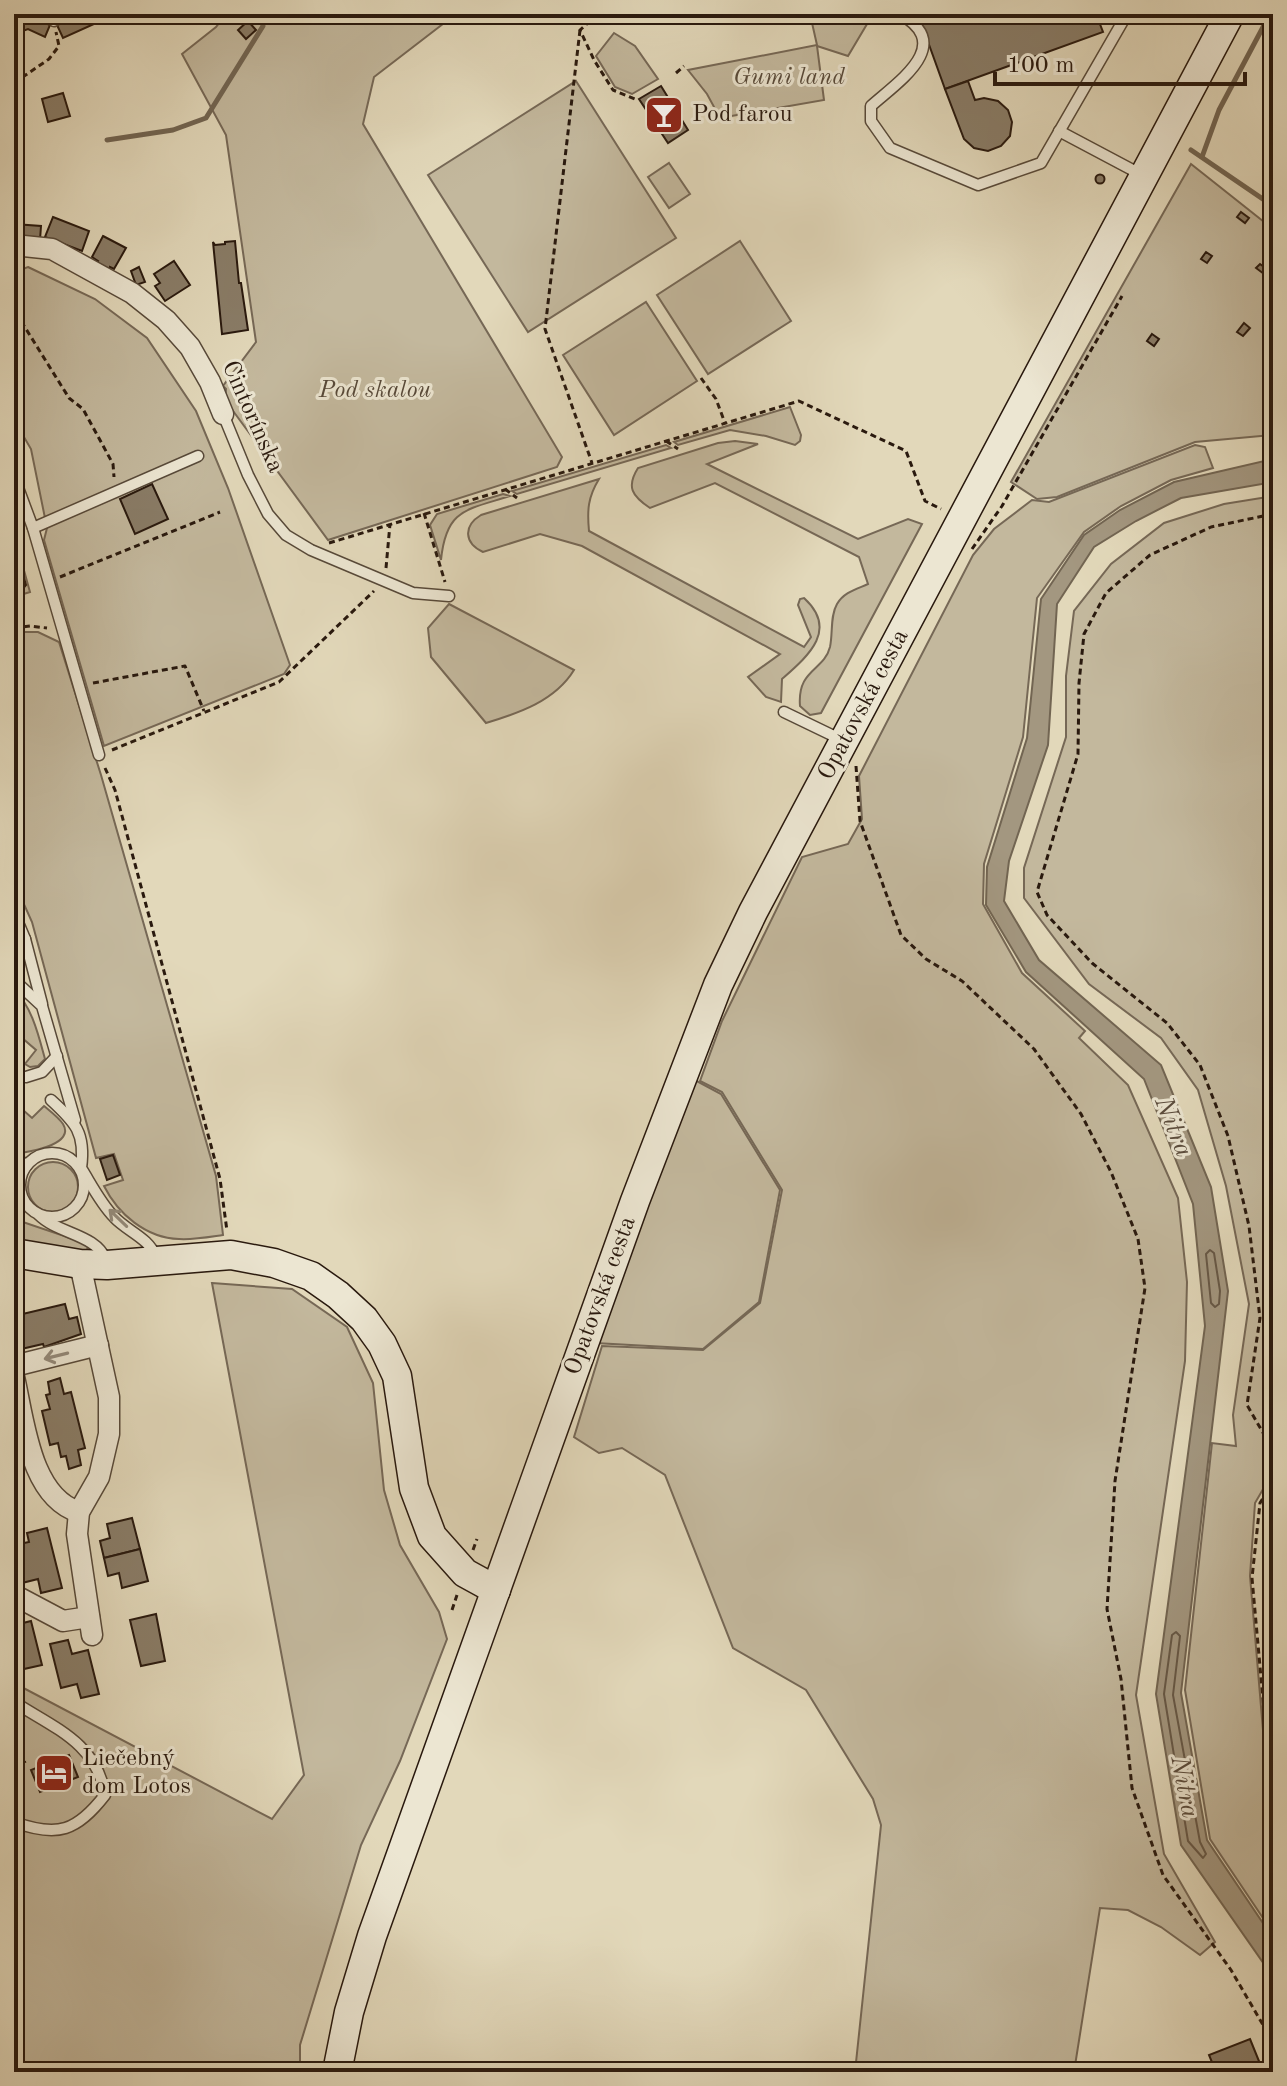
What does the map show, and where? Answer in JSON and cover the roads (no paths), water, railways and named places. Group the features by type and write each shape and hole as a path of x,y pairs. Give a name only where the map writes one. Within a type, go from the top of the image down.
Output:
{"street":[{"name":"Opatovská cesta","path":"337,2072 349,2012 372,1936 635,1201 718,985 753,912 1230,14"},
{"name":"Cintorínska","path":"14,245 52,249 132,293 166,320 190,347 210,382 223,414"},
{"path":"14,1253 93,1265 229,1255 274,1263 311,1276 364,1319 382,1344 397,1376 414,1488 432,1536 465,1573 496,1590"},
{"path":"14,1595 63,1621 90,1626 77,1534 79,1512 99,1477 109,1434 109,1397 98,1345 93,1265"},
{"path":"14,1366 98,1345"},
{"path":"14,1377 41,1480 66,1508 79,1512"}],"lane":[{"path":"900,14 916,23 925,46 919,61 871,106 871,121 890,148 978,185 1041,163 1127,14"},
{"path":"1059,131 1145,177"},
{"name":"Cintorínska","path":"223,414 268,514 286,535 311,550 413,593 449,596"},
{"path":"33,528 198,456"},
{"path":"14,477 33,528 99,755"},
{"path":"784,712 845,741"},
{"path":"14,913 25,939 84,1151 81,1168 86,1184 82,1200 70,1213 54,1218 37,1214"},
{"path":"14,954 25,939"},
{"path":"14,980 42,1006"},
{"path":"26,1077 42,1072 57,1056"},
{"path":"51,1100 75,1122"},
{"path":"93,1265 102,1251 89,1241 49,1226 18,1202 21,1176 36,1157 48,1152 72,1158 114,1217 152,1245 159,1262"},
{"path":"14,1155 26,1166"},
{"path":"14,1702 81,1745 102,1773 105,1795 88,1817 60,1831 29,1828 14,1822"}],"water":[{"name":"Nitra","path":"1273,459 1273,482 1181,498 1094,547 1057,604 1048,745 1009,861 1004,901 1039,960 1161,1065 1211,1187 1228,1291 1181,1693 1207,1840 1273,1938 1273,1977 1181,1845 1156,1694 1205,1326 1193,1204 1144,1079 1026,972 986,905 987,867 1027,738 1041,599 1084,535 1120,510 1174,482"}],"waterway":[{"path":"107,140 173,130 206,118 263,26 261,14"},
{"path":"1202,157 1219,110 1270,14"},
{"path":"1191,150 1273,206"}],"place":[{"name":"Pod farou","path":"664,115"},
{"name":"Liečebný dom Lotos","path":"54,1773"}],"park label":[{"name":"Gumi land","path":"789,78"},
{"name":"Pod skalou","path":"375,391"}]}
